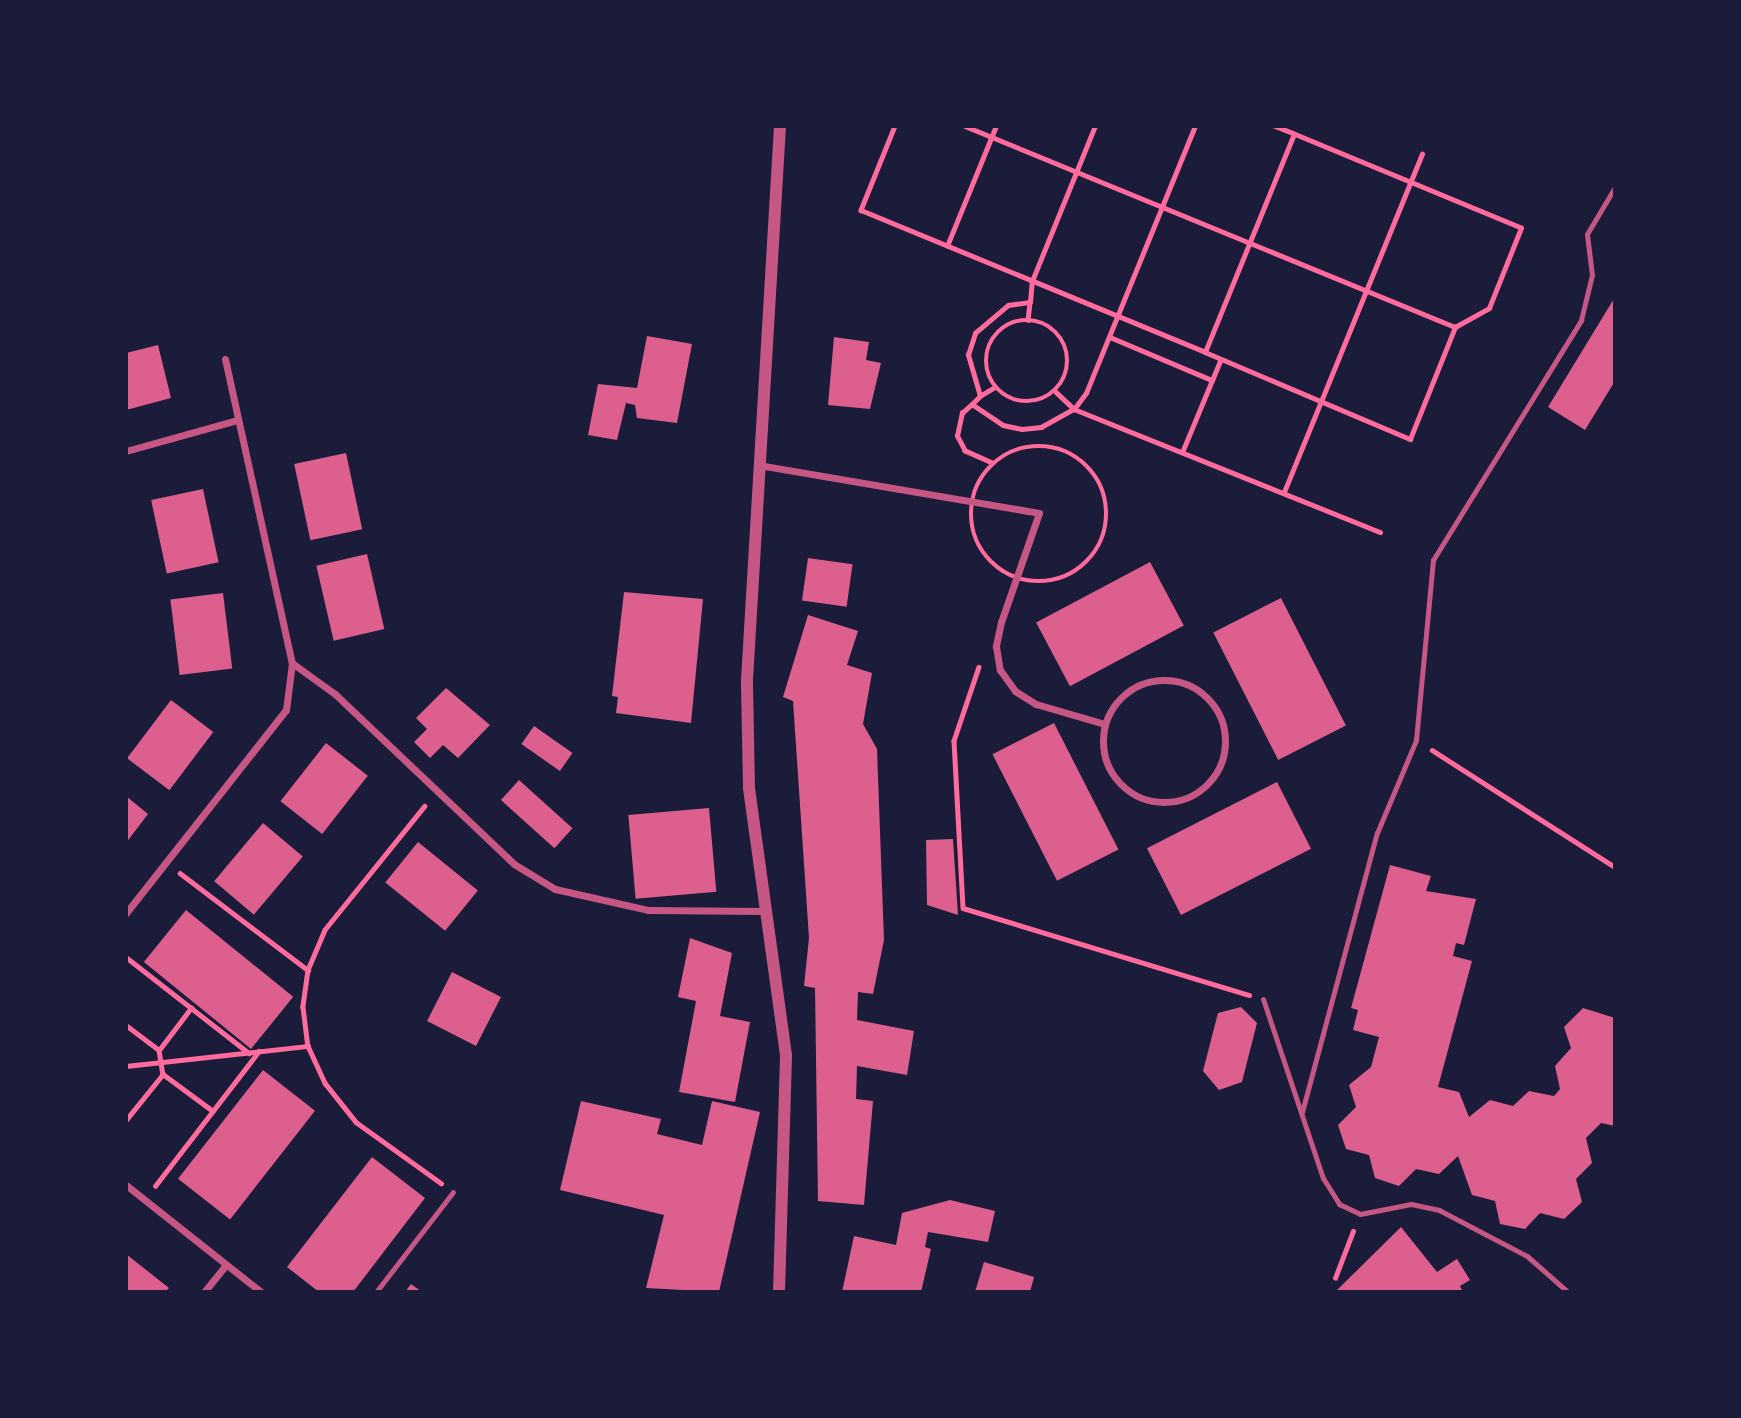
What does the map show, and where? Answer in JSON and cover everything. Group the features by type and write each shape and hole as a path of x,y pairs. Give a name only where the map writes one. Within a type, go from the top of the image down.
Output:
{"street":[{"path":"779,126 747,680 749,788 786,1055 779,1292"},
{"path":"126,913 286,710 292,663 225,359"},
{"path":"126,451 237,420"},
{"path":"759,465 1039,513 996,646 1000,670 1015,691 1105,724"},
{"path":"292,663 335,694 514,864 555,889 648,910 766,911"},
{"path":"1182,682 1219,712 1226,737 1219,769 1186,799 1147,800 1111,772 1102,748 1105,724 1135,687 1182,682"},
{"path":"126,1185 261,1292"},
{"path":"204,1292 226,1265"}],"lane":[{"path":"1302,1112 1377,833 1416,740 1433,561 1581,320 1592,275 1587,234 1615,187"},
{"path":"1263,999 1323,1178 1339,1204 1360,1214 1411,1204 1439,1210 1527,1256 1568,1292"},
{"path":"376,1292 453,1192"}],"path":[{"path":"895,126 861,210 1410,439 1455,327 1489,308 1521,228 1274,126"},
{"path":"965,126 1455,327"},
{"path":"947,246 996,126"},
{"path":"1028,320 1032,281 1096,126"},
{"path":"972,404 1003,425 1022,429 1041,427 1074,409 1110,337 1195,126"},
{"path":"1205,352 1294,134"},
{"path":"1284,492 1422,154"},
{"path":"980,396 968,355 975,333 998,310 1030,302"},
{"path":"1028,320 1063,340 1068,367 1056,392 1018,402 995,387 986,362 994,337 1028,320"},
{"path":"1110,337 1212,380"},
{"path":"1183,450 1220,361"},
{"path":"992,463 965,451 957,436 962,413 980,396 995,387"},
{"path":"1056,392 1074,409 1183,450 1380,532"},
{"path":"996,646 982,658 954,741 963,908 1263,999"},
{"path":"1416,740 1615,867"},
{"path":"438,792 325,930 308,970 308,1046 325,1083 356,1122 453,1192"},
{"path":"166,862 308,970"},
{"path":"126,957 249,1053"},
{"path":"159,1050 191,1008"},
{"path":"126,1025 159,1050 163,1074 213,1111"},
{"path":"126,1066 308,1046"},
{"path":"145,1200 259,1051"},
{"path":"126,1120 163,1074"},
{"path":"1335,1278 1360,1214"}],"building":[{"path":"1615,297 1615,381 1585,430 1548,407"},
{"path":"647,336 692,344 677,423 637,418 635,405 626,403 617,440 588,435 598,384 637,388"},
{"path":"834,337 869,342 866,360 881,363 870,409 828,405"},
{"path":"158,345 171,398 126,410 126,353"},
{"path":"346,453 362,529 310,540 294,464"},
{"path":"203,489 219,562 167,573 151,500"},
{"path":"367,554 384,629 334,641 316,566"},
{"path":"808,558 853,564 847,607 802,601"},
{"path":"1150,562 1184,626 1070,686 1036,623"},
{"path":"624,592 703,599 691,723 616,713 618,697 612,696"},
{"path":"223,593 232,668 180,675 170,599"},
{"path":"1281,598 1346,725 1278,760 1213,633"},
{"path":"808,615 858,631 847,665 872,673 863,724 877,749 884,940 873,994 858,992 857,1020 914,1031 907,1075 857,1066 856,1099 873,1101 864,1205 818,1201 815,988 804,986 809,938 793,701 783,697"},
{"path":"446,688 490,725 458,758 443,745 430,758 414,742 427,729 416,718"},
{"path":"171,700 213,732 169,790 127,758"},
{"path":"1054,723 1118,850 1057,881 993,754"},
{"path":"534,726 573,753 560,771 521,744"},
{"path":"326,743 368,776 322,834 280,801"},
{"path":"519,780 573,828 554,848 501,800"},
{"path":"1277,782 1311,849 1181,915 1147,848"},
{"path":"126,796 148,814 126,843"},
{"path":"709,808 716,892 636,899 628,815"},
{"path":"263,823 303,856 254,915 214,881"},
{"path":"953,839 958,915 927,905 926,840"},
{"path":"418,842 478,890 445,931 385,882"},
{"path":"1390,865 1431,876 1426,891 1476,899 1464,945 1456,943 1453,956 1472,961 1438,1087 1459,1092 1469,1117 1490,1100 1513,1106 1529,1091 1554,1096 1560,1089 1555,1066 1571,1048 1564,1027 1583,1008 1615,1018 1615,1126 1601,1123 1586,1138 1592,1163 1576,1179 1582,1202 1564,1219 1540,1213 1525,1229 1500,1224 1495,1201 1472,1195 1458,1156 1439,1174 1416,1169 1399,1186 1375,1178 1369,1155 1346,1149 1338,1125 1356,1107 1349,1085 1371,1067 1379,1037 1353,1030 1358,1010 1351,1008"},
{"path":"186,910 293,997 251,1049 144,962"},
{"path":"690,938 732,953 720,1016 750,1022 735,1102 679,1092 696,1001 678,997"},
{"path":"452,972 501,997 476,1046 427,1021"},
{"path":"1241,1007 1257,1023 1242,1082 1219,1090 1203,1071 1218,1013"},
{"path":"263,1070 315,1111 230,1219 178,1179"},
{"path":"581,1101 661,1119 657,1134 702,1145 712,1101 760,1112 719,1292 646,1288 664,1215 560,1190"},
{"path":"372,1157 425,1198 353,1292 319,1292 287,1267"},
{"path":"950,1200 995,1211 988,1242 928,1232 925,1247 931,1249 921,1292 842,1292 854,1236 896,1245 902,1213"},
{"path":"1401,1227 1437,1272 1457,1259 1470,1280 1460,1286 1463,1292 1335,1292"},
{"path":"126,1254 169,1288 165,1292 126,1292"},
{"path":"984,1262 1034,1277 1030,1292 975,1292"},
{"path":"411,1284 422,1292 405,1292"}]}
